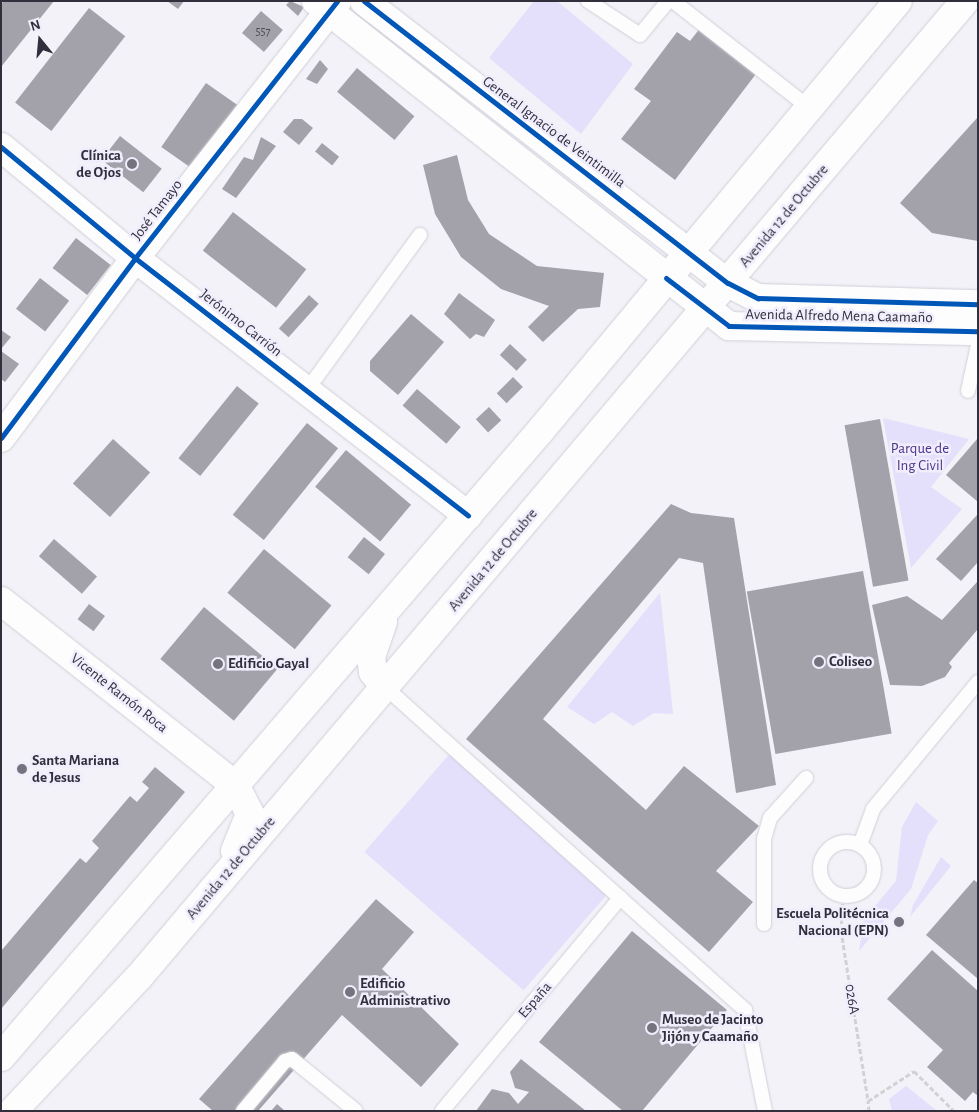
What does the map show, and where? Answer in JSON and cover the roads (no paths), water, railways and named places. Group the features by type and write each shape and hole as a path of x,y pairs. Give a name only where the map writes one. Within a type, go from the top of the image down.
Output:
{"main road":[{"name":"General Ignacio de Veintimilla","path":"364,1 688,250 728,283"},
{"path":"3,1052 236,786 468,515 898,1"},
{"name":"Avenida 12 de Octubre","path":"13,1111 139,977 706,310 965,1"},
{"path":"327,5 706,310"},
{"name":"José Tamayo","path":"1,438 327,5"},
{"name":"Jerónimo Carrión","path":"1,147 136,258 468,515"},
{"name":"Avenida Alfredo Mena Caamaño","path":"728,283 758,298 978,304"},
{"name":"Avenida Alfredo Mena Caamaño","path":"706,310 729,326 762,329 978,331"},
{"name":"Vicente Ramón Roca","path":"1,601 236,786"},
{"path":"385,687 373,672 371,652 390,605"},
{"path":"215,887 249,819 247,801 236,786"}],"lane":[{"path":"588,1 640,35 668,1"},
{"path":"673,1 808,107"},
{"path":"307,390 420,235"},
{"path":"968,392 978,345"},
{"path":"860,845 873,809 978,682"},
{"path":"385,687 744,1010 765,1111"},
{"path":"764,924 766,832 776,811 806,778"},
{"path":"860,845 872,859 873,878 861,892 843,896 822,880 820,861 832,846 860,845"},
{"name":"España","path":"448,1108 620,898"},
{"path":"243,1111 285,1061 292,1059 356,1111"}],"place":[{"name":"Clínica de Ojos","path":"132,164"},
{"name":"Coliseo","path":"819,662"},
{"name":"Edificio Gayal","path":"218,664"},
{"name":"Santa Mariana de Jesus","path":"22,769"},
{"name":"Escuela Politécnica Nacional (EPN)","path":"899,922"},
{"name":"Edificio Administrativo","path":"350,992"},
{"name":"Museo de Jacinto Jijón y Caamaño","path":"652,1028"}],"park label":[{"name":"Parque de Ing Civil","path":"920,456"}]}
